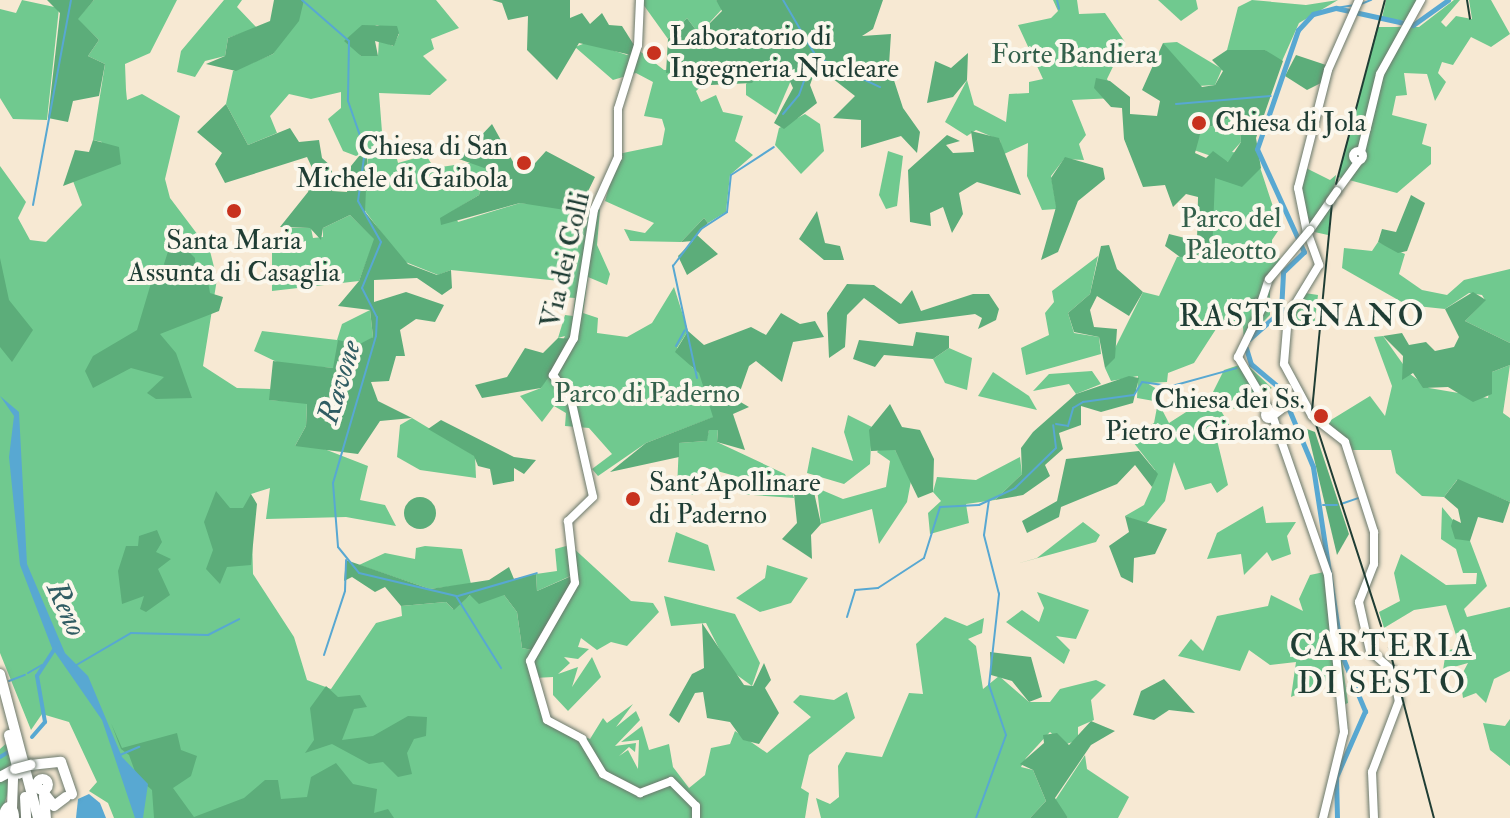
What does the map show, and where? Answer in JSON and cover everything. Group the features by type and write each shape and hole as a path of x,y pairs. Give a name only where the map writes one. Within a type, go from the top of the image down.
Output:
{"highway":[{"path":"0,674 26,818"},
{"path":"0,689 42,790 49,818"},
{"path":"6,704 36,818"},
{"path":"11,810 10,774 36,764 63,764 69,795"},
{"path":"42,790 54,806 69,795"},
{"path":"49,818 69,795"}],"main road":[{"name":"Via dei Colli","path":"640,0 638,45 618,109 616,163 593,211 574,338 553,375 571,399 593,497 568,521 575,583 536,641 534,682 547,720 582,739 603,774 640,793 671,781 695,805 696,818"},
{"path":"1323,818 1344,732 1328,575 1272,413 1240,366 1239,346 1269,279 1308,232 1357,156 1381,72 1421,0"},
{"path":"1358,2 1353,22 1327,72 1298,188 1319,265 1292,307 1284,338 1285,366 1300,397 1345,442 1374,532 1374,564 1359,599 1367,621 1370,651 1392,669 1399,699 1372,772 1374,818"},
{"path":"1272,413 1300,397"}],"green space":[{"path":"22,0 59,8 47,120 13,119 0,98 0,9 16,13"},
{"path":"47,0 94,0 78,19 99,40 88,56 105,64 99,96 73,101 68,122 48,118 60,13"},
{"path":"94,0 177,0 150,53 125,64 126,90 127,100 142,94 180,116 165,179 170,198 210,251 217,279 203,366 237,388 270,389 270,400 307,403 306,426 295,446 314,445 368,466 360,500 385,505 396,526 346,517 266,519 270,488 251,494 253,574 294,637 307,680 331,689 376,623 402,616 401,606 446,602 453,609 470,595 504,595 517,612 522,648 532,650 575,574 537,591 536,574 557,571 555,549 570,545 631,601 653,603 659,612 627,646 611,642 597,650 581,638 578,647 589,649 578,659 564,657 570,663 558,674 578,667 572,687 592,657 601,677 568,711 553,695 553,677 535,678 545,720 590,739 603,718 607,723 633,704 616,727 636,711 640,720 615,746 636,743 635,752 629,747 619,756 628,750 638,769 639,740 621,742 642,726 649,750 669,744 673,767 689,788 705,775 711,748 730,744 735,731 767,753 811,717 793,702 800,695 834,700 847,692 855,718 809,755 801,788 809,793 805,818 114,818 108,803 89,791 97,782 69,722 42,714 31,730 0,653 0,166 26,202 18,218 30,240 46,242 82,205 73,181 102,142 93,140 105,64 88,56 99,40 77,19"},
{"path":"224,0 242,0 237,7 257,28 228,38 225,56 205,61 195,77 177,72 181,51"},
{"path":"274,0 304,0 299,21 273,54 236,71 206,64 225,56 228,38 270,21"},
{"name":"Parco di Paderno","path":"304,0 436,0 459,28 431,39 434,49 423,56 447,80 430,95 379,93 383,145 393,143 398,163 426,155 434,168 482,161 487,169 479,195 453,211 458,222 520,203 600,209 597,245 610,274 607,285 588,277 583,313 598,318 597,333 627,337 652,323 674,287 688,331 677,348 693,368 731,369 755,331 764,345 717,403 714,417 646,443 598,476 592,469 612,454 589,428 565,426 566,413 554,406 542,422 520,396 541,388 565,336 558,338 565,315 573,316 575,298 561,297 560,281 451,270 438,275 403,261 362,207 369,150 356,156 343,151 328,119 341,108 341,92 311,99 289,94 270,116 277,133 248,145 226,104 233,71 273,54","holes":["377,25 399,34 393,46 379,39 378,56 361,56 348,38"]},
{"path":"492,0 570,0 570,18 582,13 590,24 602,13 609,25 622,26 634,45 631,55 579,43 557,80 527,50 528,16 508,20 502,3"},
{"path":"640,0 716,0 723,8 699,34 687,18 668,39"},
{"path":"716,0 883,0 873,29 862,36 891,34 889,65 903,108 920,132 917,153 901,136 861,148 861,120 833,118 855,96 823,71 815,71 810,85 817,103 784,129 774,123 793,88 786,73 766,65 752,83 711,85 704,69 666,73 668,39 687,18 699,34 722,11"},
{"name":"Forte Bandiera","path":"1053,0 1077,0 1079,14 1105,13 1125,42 1107,79 1115,98 1072,100 1086,135 1079,144 1084,160 1064,159 1051,176 1057,209 1042,210 1027,176 1028,143 1002,155 1000,140 976,130 967,136 945,122 967,80 974,105 1006,122 1009,94 1029,93 1029,82 1043,79 1018,25 1051,18 1058,11"},
{"path":"1158,0 1196,0 1198,9 1181,21"},
{"path":"1252,0 1306,5 1338,0 1299,23 1278,70 1265,50 1227,50 1238,7"},
{"path":"1386,0 1419,0 1407,21 1382,18"},
{"path":"1454,0 1460,0 1441,22 1446,27 1456,16 1472,19 1469,0 1491,0 1510,34 1491,47 1471,37 1453,65 1442,62 1438,73 1446,82 1435,101 1427,74 1404,73 1407,95 1396,96 1392,115 1427,124 1422,144 1431,147 1431,164 1397,193 1338,177 1377,27 1419,27"},
{"path":"362,25 397,26 399,33 394,46 375,41 378,56 361,56 344,41"},
{"path":"588,42 627,55 637,49 664,70 704,69 710,78 696,91 701,102 716,95 723,112 743,116 735,141 753,155 730,175 726,212 708,223 704,218 681,242 630,241 624,229 645,233 654,223 605,201 618,154 662,145 665,129 662,119 644,116 653,82 636,73 613,80 575,47"},
{"path":"1177,42 1222,69 1215,85 1198,86 1166,53 1163,43"},
{"path":"1163,43 1202,87 1215,85 1223,71 1212,60 1227,50 1265,50 1283,61 1256,138 1261,168 1242,187 1215,178 1212,255 1180,257 1165,246 1169,234 1197,241 1198,197 1186,194 1173,207 1165,185 1143,187 1124,139 1122,108 1111,107 1094,88 1096,78 1110,81 1130,97 1130,114 1157,116 1160,101 1142,90","holes":["1238,114 1241,142 1228,162 1213,151 1206,158 1195,153 1201,131"]},
{"path":"968,53 967,80 953,97 927,103 935,61 951,68"},
{"path":"1296,55 1329,66 1325,81 1307,90 1285,76"},
{"path":"766,64 792,78 776,115 746,95 746,84"},
{"path":"226,104 248,145 290,128 299,142 319,140 322,158 332,167 332,191 347,192 351,166 368,145 365,212 408,264 437,275 451,270 452,288 442,295 417,278 374,280 374,302 406,292 444,305 435,322 416,319 400,330 405,356 396,356 389,381 371,382 378,401 412,418 380,421 358,454 295,446 306,426 307,404 269,400 273,361 333,368 338,340 358,345 373,337 370,310 338,306 359,281 374,239 350,215 323,228 321,240 310,228 280,227 308,192 314,172 307,157 225,183 215,164 222,153 197,132"},
{"path":"805,114 820,124 824,151 801,174 775,145 779,128"},
{"name":"Parco del Paleotto","path":"1238,114 1241,142 1232,152 1256,155 1280,228 1272,240 1272,255 1283,260 1270,282 1270,315 1244,341 1243,327 1218,326 1194,363 1168,373 1167,382 1147,383 1160,391 1154,401 1137,398 1138,376 1111,381 1105,368 1143,292 1159,296 1177,257 1198,253 1202,194 1228,162 1194,150 1201,131"},
{"path":"492,124 517,169 527,172 546,151 595,177 578,212 520,203 441,225 440,218 479,195 487,169 459,159"},
{"path":"971,131 999,138 1021,195 977,182 959,193 963,214 952,233 943,207 930,213 931,226 910,222 908,170 947,135 960,141 946,145 953,153 974,152"},
{"path":"93,140 119,147 121,164 63,186 75,150 89,152"},
{"path":"888,151 903,156 897,206 886,209 879,195"},
{"path":"1065,157 1103,168 1105,179 1078,201 1058,252 1041,260 1056,207 1051,178"},
{"path":"1306,168 1330,180 1336,175 1328,235 1310,231 1299,189"},
{"path":"1411,195 1425,203 1407,251 1398,253 1378,242 1382,229 1396,232"},
{"path":"817,211 825,243 840,246 844,260 824,260 799,239"},
{"path":"350,215 375,239 359,281 272,291 272,249 290,244 286,228 311,228 313,238 323,237 323,228"},
{"path":"704,218 708,223 697,235 718,254 687,275 678,256 693,241 681,242"},
{"path":"173,236 195,258 196,280 207,276 210,293 223,297 219,311 160,334 176,353 192,398 156,399 147,393 164,377 131,368 93,388 85,371 93,356 137,330 154,273 170,274 164,264"},
{"path":"1378,242 1405,254 1399,274 1422,290 1447,295 1464,280 1510,269 1510,343 1465,321 1485,300 1482,295 1469,293 1445,309 1407,305 1342,268 1344,248 1372,251"},
{"path":"1109,245 1117,269 1143,292 1129,316 1097,296 1090,310 1094,327 1117,329 1115,358 1105,368 1099,337 1074,332 1068,313 1090,294 1101,246"},
{"path":"1098,256 1090,294 1068,313 1074,333 1099,337 1101,354 1026,375 1021,348 1049,335 1045,313 1054,302 1052,291"},
{"path":"0,258 9,300 33,330 12,362 0,347"},
{"path":"847,284 874,285 901,304 912,290 921,311 973,294 989,294 999,309 996,320 978,329 982,318 975,314 899,324 864,298 847,315 845,347 829,358 827,313"},
{"path":"1473,292 1486,300 1465,321 1510,343 1510,365 1492,372 1492,394 1473,402 1448,387 1423,388 1413,373 1402,380 1403,356 1383,336 1402,333 1409,345 1426,342 1435,351 1454,347 1459,337 1445,309"},
{"path":"1305,293 1318,295 1314,327 1288,328"},
{"path":"370,310 373,337 333,368 281,364 254,351 262,331 337,340 342,324"},
{"path":"781,313 800,324 815,321 824,337 793,342 782,382 756,361 749,366 737,400 749,407 733,414 745,450 717,442 718,430 709,430 707,441 679,443 679,457 610,472 646,443 713,417 699,373 675,352 688,331 704,345 751,327 766,335"},
{"path":"916,332 949,336 949,348 933,359 884,355 875,367 853,359 859,340 913,346"},
{"path":"1383,336 1410,374 1429,388 1488,398 1492,372 1510,365 1503,413 1510,418 1510,502 1457,480 1444,497 1422,496 1396,473 1391,450 1349,450 1326,423 1370,396 1385,416 1392,386 1374,337"},
{"path":"558,338 575,339 541,388 482,398 475,385 507,377 525,348 543,353"},
{"path":"949,348 972,358 967,390 945,383 933,359"},
{"path":"1245,363 1272,388 1263,392 1266,408 1220,409 1231,428 1216,436 1228,485 1217,493 1211,483 1185,490 1174,462 1165,501 1146,524 1125,516 1144,505 1152,487 1155,470 1130,438 1154,423 1158,402 1169,423 1211,396 1224,370"},
{"path":"1092,371 1101,384 1076,394 1069,384 1033,391 1049,374"},
{"path":"993,372 1029,396 1037,410 978,396"},
{"path":"1129,376 1139,378 1133,403 1101,412 1081,406 1081,425 1059,433 1063,449 1045,465 1050,476 1023,495 995,500 1022,474 1021,448 1033,432 1076,394"},
{"path":"890,404 902,427 920,430 934,459 933,492 918,498 895,450 871,451 869,430"},
{"path":"848,415 872,427 870,464 844,484 807,473 812,447 853,461 844,432"},
{"path":"412,418 475,456 476,478 420,470 397,457 400,425"},
{"path":"441,420 514,457 536,460 524,474 514,468 514,481 493,485 490,469 478,466 474,456 428,429"},
{"path":"718,429 717,442 785,474 794,498 739,494 743,478 702,467 693,495 677,489 679,443 706,441 709,430"},
{"path":"1307,429 1315,432 1349,534 1337,555"},
{"path":"883,445 895,450 911,481 907,502 879,544 872,509 821,524 817,488 843,499 886,487 890,461 877,452"},
{"path":"1139,451 1158,474 1152,487 1135,465 1117,484 1061,507 1059,517 1027,533 1022,521 1057,501 1066,459"},
{"path":"1020,457 1022,474 995,500 966,504 969,523 930,534 928,513 941,501 933,492 937,477 976,480"},
{"path":"1458,479 1510,502 1503,523 1478,517 1470,541 1455,539 1451,526 1453,519 1461,523 1458,509 1444,497"},
{"path":"812,483 821,524 811,535 812,559 782,539 797,523 794,494"},
{"path":"216,491 230,508 243,508 251,494 257,504 251,565 227,567 220,584 206,569 213,550 204,522"},
{"path":"420,497 431,502 436,513 431,524 420,529 409,524 404,513 409,502"},
{"path":"1263,506 1266,523 1296,522 1287,536 1291,554 1272,561 1267,552 1244,575 1241,554 1207,559 1217,533"},
{"path":"1442,507 1470,541 1487,586 1464,609 1467,617 1510,607 1510,671 1494,679 1486,703 1476,693 1463,698 1460,678 1468,663 1443,670 1446,651 1460,647 1446,605 1414,610 1384,628 1379,612 1400,601 1394,573 1401,554 1446,585 1476,584 1477,573 1463,573 1456,549 1441,539"},
{"path":"1125,516 1167,529 1155,554 1134,558 1133,583 1121,577 1109,546 1129,532"},
{"path":"1083,522 1100,535 1096,542 1016,564 1037,558"},
{"path":"157,530 162,542 156,552 171,559 158,569 170,595 146,612 140,609 144,596 122,604 118,571 126,546 138,546 139,536"},
{"path":"676,532 708,545 715,571 668,562"},
{"path":"416,548 462,549 471,584 430,589 359,565 385,553 415,559"},
{"path":"346,560 430,589 489,580 509,567 514,579 536,574 537,591 576,574 532,650 522,648 517,612 504,595 479,604 470,595 454,610 446,602 401,606 385,587 375,592 352,577 344,581"},
{"path":"767,565 808,578 791,603 760,612 736,598 765,578"},
{"path":"1329,571 1348,703 1341,706 1335,677 1291,697 1296,662 1270,665 1249,650 1240,671 1178,656 1191,639 1203,651 1217,616 1268,606 1271,595 1303,611 1299,599 1310,575"},
{"path":"1037,592 1089,610 1076,639 1056,636 1070,650 1064,664 1006,622 1022,610 1039,622 1044,608"},
{"path":"664,596 735,614 760,663 752,686 730,670 706,623 671,626"},
{"path":"945,617 967,626 984,618 982,633 968,639 976,646 983,689 999,676 1029,702 1050,702 1060,689 1096,680 1106,685 1091,700 1094,720 1078,727 1078,740 1064,745 1050,732 1021,767 1033,770 1046,801 1030,818 821,818 816,798 830,804 839,797 838,766 846,752 882,757 909,693 923,694 916,644"},
{"path":"702,623 744,685 753,686 764,663 771,680 765,688 779,713 759,744 743,740 730,722 707,718 703,692 695,693 679,723 669,715 692,674 704,668"},
{"path":"990,652 1031,657 1042,697 1029,702 1012,681 991,675"},
{"path":"1164,679 1195,713 1169,710 1154,720 1133,715 1141,691"},
{"path":"326,686 338,697 360,695 367,707 354,709 342,740 373,736 408,716 427,717 426,736 414,739 407,753 412,774 398,777 383,762 369,764 332,744 305,753 314,740 310,708"},
{"path":"1510,719 1510,766 1490,750 1483,723 1505,726"},
{"path":"1091,721 1115,731 1091,745 1055,798 1068,818 1030,818 1046,801 1033,770 1020,764 1044,743 1043,735 1057,733 1069,745"},
{"path":"111,723 122,748 177,733 181,750 197,756 191,776 173,788 194,817 244,798 265,780 278,780 281,799 307,797 311,777 336,763 353,784 377,789 374,813 388,809 394,818 154,818 152,790 137,777 129,755 121,749"},
{"path":"9,741 15,767 1,816 9,818 0,818 0,749"},
{"path":"1085,755 1087,769 1129,797 1118,818 1068,818 1054,802"}],"water":[{"path":"0,396 19,412 27,564 65,653 88,676 122,757 148,784 143,818 135,818 102,720 52,648 20,565 9,457 14,416"},
{"path":"89,794 100,803 106,818 76,818 78,799"}],"waterway":[{"path":"33,205 71,0"},
{"name":"Ravone","path":"302,0 349,41 348,101 365,150 358,201 381,242 362,288 377,317 376,336 333,483 338,547 359,573 456,596 501,668"},
{"path":"783,0 814,53 799,95 783,114"},
{"path":"1057,0 1059,9"},
{"path":"1361,4 1371,0"},
{"path":"1249,339 1281,311 1283,272 1304,252 1257,149 1298,30 1313,14 1336,8 1413,25 1448,0"},
{"path":"1336,8 1355,5"},
{"path":"814,56 880,87"},
{"path":"1176,104 1271,96"},
{"path":"697,378 673,266 701,229 727,212 731,175 774,147"},
{"path":"676,346 685,330"},
{"path":"1246,348 1251,364 1280,388 1313,467 1342,656 1365,711 1336,777 1337,818"},
{"path":"1056,424 1068,426 1073,408 1083,402 1134,395 1142,382 1172,386 1237,368"},
{"path":"847,617 855,590 878,588 924,558 940,507 979,505 1015,488 1056,448 1053,425"},
{"path":"1341,504 1358,498"},
{"path":"976,818 1006,735 989,685 999,594 984,535 989,501"},
{"path":"1323,505 1337,505"},
{"path":"324,655 345,591 346,560"},
{"path":"458,596 537,573"},
{"path":"73,667 131,633 208,635 239,619"},
{"name":"Reno","path":"32,737 45,722 37,676 55,648"},
{"path":"28,673 42,665"},
{"path":"9,681 25,675"},
{"path":"120,755 139,747"},
{"path":"0,757 10,751"}],"railway":[{"path":"1336,184 1385,0"},
{"path":"1467,0 1470,19"},
{"path":"1332,203 1312,412 1381,626"},
{"path":"1389,648 1434,818"}],"place":[{"name":"Laboratorio di Ingegneria Nucleare","path":"654,53"},
{"name":"Chiesa di Jola","path":"1199,123"},
{"name":"Chiesa di San Michele di Gaibola","path":"524,163"},
{"name":"Santa Maria Assunta di Casaglia","path":"234,211"},
{"name":"Chiesa dei Ss. Pietro e Girolamo","path":"1321,416"},
{"name":"Sant'Apollinare di Paderno","path":"633,499"}],"district":[{"name":"RASTIGNANO","path":"1302,316"},
{"name":"CARTERIA DI SESTO","path":"1382,666"}]}
